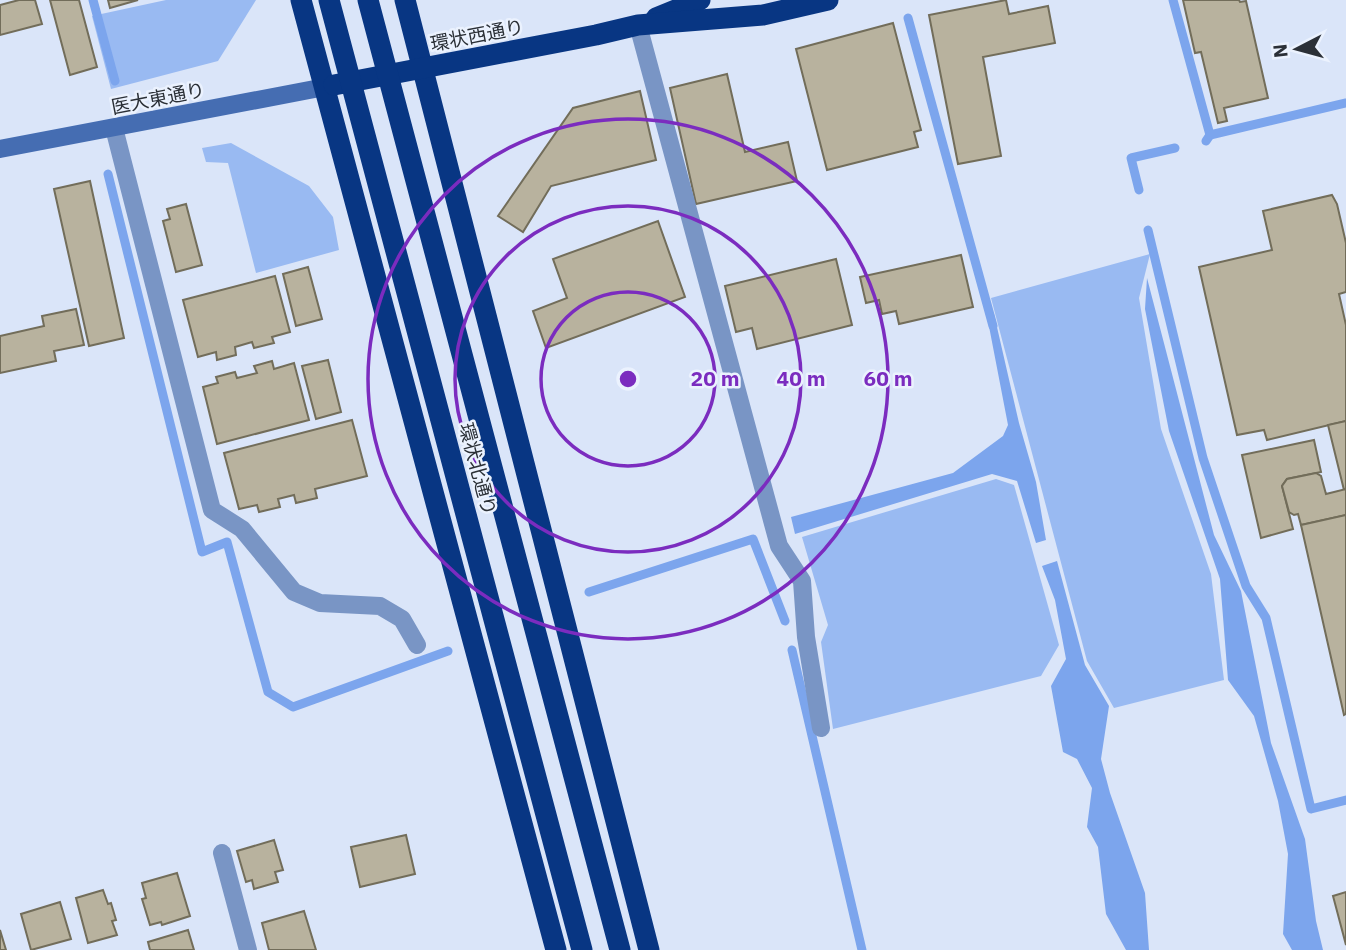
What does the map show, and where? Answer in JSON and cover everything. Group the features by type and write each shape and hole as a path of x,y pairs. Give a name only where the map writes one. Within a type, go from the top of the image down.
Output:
{"highway":[{"path":"301,0 556,950"},
{"name":"環状北通り","path":"329,0 583,950"},
{"name":"環状北通り","path":"368,0 620,950"},
{"path":"405,0 649,950"},
{"name":"環状西通り","path":"325,87 596,35 638,25 700,0"},
{"name":"環状西通り","path":"638,25 762,15 828,0"}],"street":[{"path":"638,25 779,546 802,581 806,637 821,728"},
{"name":"医大東通り","path":"0,149 325,87"},
{"path":"114,128 212,510 243,528 294,592 320,603 380,606 402,619 418,645"},
{"path":"222,853 248,950"}],"shaded area":[{"path":"166,0 256,0 218,61 111,89 92,16"},
{"path":"231,143 309,186 333,217 339,250 256,273 228,163 206,162 202,148"},
{"path":"1150,254 1139,298 1161,429 1211,574 1224,680 1114,708 1087,661 991,298"},
{"path":"1147,278 1214,535 1241,591 1271,743 1305,839 1316,921 1323,950 1292,950 1283,934 1288,854 1278,801 1254,716 1228,680 1220,579 1169,431 1145,309"},
{"path":"994,314 1019,423 1036,482 1046,540 1036,543 1017,481 992,474 795,534 791,517 953,473 1003,436 1008,425 987,316"},
{"path":"996,479 1014,485 1059,645 1041,676 833,729 821,642 828,625 802,537"},
{"path":"1057,561 1085,665 1109,706 1101,759 1145,893 1149,950 1126,950 1106,914 1098,847 1087,827 1092,788 1077,759 1063,752 1051,686 1066,659 1055,600 1042,566"}],"building":[{"path":"19,0 35,0 42,24 0,35 0,5"},
{"path":"50,0 79,0 97,67 70,75"},
{"path":"108,0 138,0 110,8"},
{"path":"1006,0 1009,14 1048,6 1055,43 983,57 1001,156 958,164 929,15"},
{"path":"1183,0 1246,1 1268,98 1224,108 1227,121 1218,123 1201,52 1195,53"},
{"path":"893,23 921,130 914,132 918,147 827,170 796,49"},
{"path":"727,74 745,152 788,142 797,181 696,204 670,88"},
{"path":"640,91 656,160 551,186 523,232 498,216 573,108"},
{"path":"90,181 124,338 89,346 54,189"},
{"path":"1332,195 1337,204 1346,243 1346,292 1339,294 1346,325 1346,421 1267,440 1264,430 1237,435 1199,267 1272,250 1263,211"},
{"path":"186,204 202,265 176,272 163,221 170,219 167,209"},
{"path":"658,221 685,297 546,348 533,311 567,298 553,259"},
{"path":"961,255 973,307 899,324 896,311 882,314 879,300 866,303 860,277"},
{"path":"836,259 852,325 757,349 752,328 736,332 725,286"},
{"path":"308,267 322,319 296,326 283,274"},
{"path":"275,276 290,332 272,337 274,343 254,348 252,342 235,347 236,355 217,360 216,352 198,357 183,300"},
{"path":"76,309 84,345 54,351 56,361 0,373 0,336 44,326 42,316"},
{"path":"328,360 341,412 316,419 302,366"},
{"path":"272,361 274,369 294,363 309,420 217,444 203,387 218,383 216,377 235,372 237,378 257,373 254,366"},
{"path":"352,420 367,476 315,489 317,498 296,503 294,495 278,499 280,507 259,512 257,505 239,509 224,453"},
{"path":"1346,421 1346,489 1344,490 1328,425"},
{"path":"1314,440 1321,472 1287,479 1282,486 1293,529 1261,538 1242,455"},
{"path":"1316,473 1321,476 1326,494 1346,489 1346,515 1301,525 1298,514 1289,512 1282,486 1287,479"},
{"path":"1346,515 1346,714 1344,715 1301,525"},
{"path":"406,835 415,874 360,887 351,847"},
{"path":"274,840 283,870 275,872 278,882 254,889 252,880 246,882 237,851"},
{"path":"177,873 190,916 162,925 161,922 150,925 142,899 146,898 142,883"},
{"path":"103,890 108,904 111,903 116,920 112,921 117,935 88,943 76,898"},
{"path":"1346,892 1346,945 1333,896"},
{"path":"60,902 71,939 31,950 21,914"},
{"path":"304,911 316,950 269,950 262,923"},
{"path":"0,930 6,950 0,950"},
{"path":"188,930 194,950 150,950 148,942"}],"waterway":[{"path":"93,0 115,81"},
{"path":"1173,0 1210,135 1206,141"},
{"path":"908,18 993,326"},
{"path":"1210,135 1346,103"},
{"path":"1139,190 1131,158 1175,148"},
{"path":"108,174 202,552 227,542 268,692 293,707 448,651"},
{"path":"1148,230 1203,458 1246,586 1266,618 1311,809 1346,800"},
{"path":"589,592 753,539 785,621"},
{"path":"792,650 862,950"}]}
